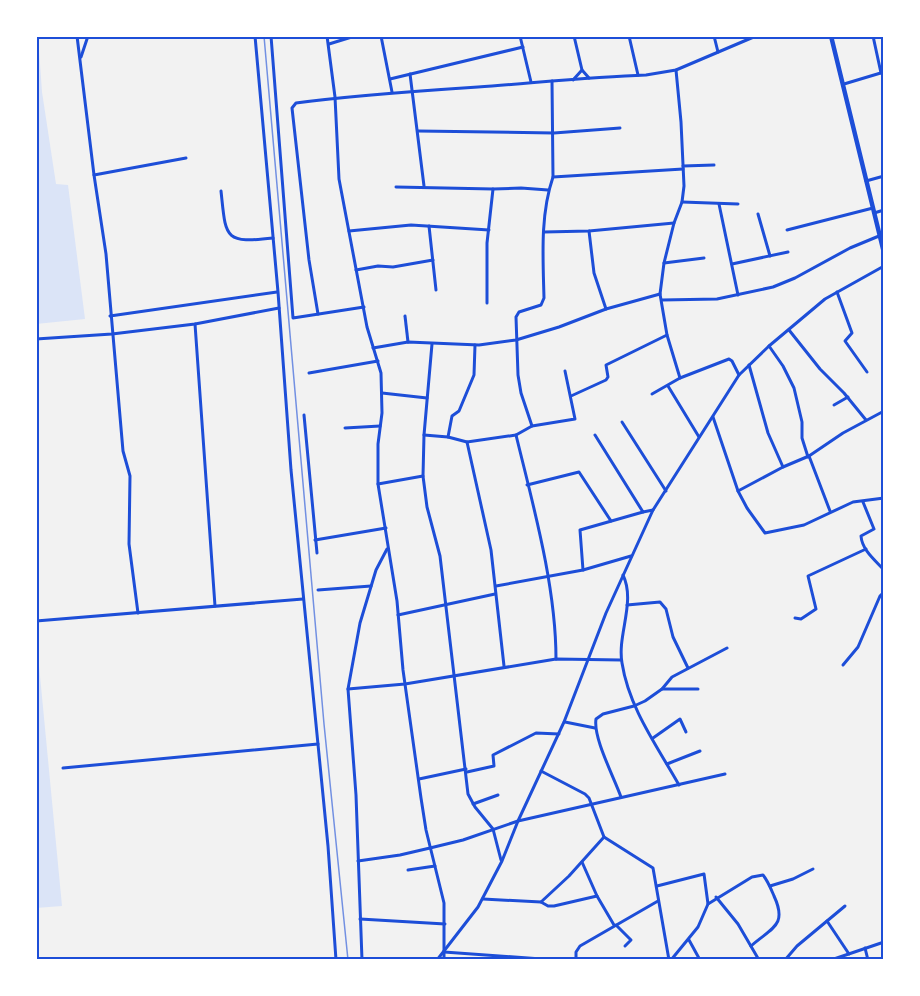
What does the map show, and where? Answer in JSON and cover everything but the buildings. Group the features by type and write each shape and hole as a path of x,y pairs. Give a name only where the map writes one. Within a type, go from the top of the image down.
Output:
{"street":[{"path":"77,36 106,254 123,452 130,476 129,544 138,613"},
{"path":"80,59 88,36"},
{"path":"255,36 336,960"},
{"path":"271,36 276,125 284,190 293,318 364,307"},
{"path":"327,36 335,97 339,179 372,348 378,361 382,393 378,484 397,601 405,684 419,779 430,848 444,903 444,960"},
{"path":"329,44 355,36"},
{"path":"381,36 392,92"},
{"path":"520,36 531,82"},
{"path":"573,36 582,70 590,79"},
{"path":"628,36 638,75"},
{"path":"714,36 718,52"},
{"path":"318,314 309,260 292,108 296,103 392,92 590,79 676,70 756,36"},
{"path":"831,36 884,253"},
{"path":"844,84 883,72 873,36"},
{"path":"390,79 523,47"},
{"path":"573,80 582,70"},
{"path":"676,70 683,168 682,202 664,263 660,294 667,335 680,378"},
{"path":"410,74 424,186"},
{"path":"532,426 521,393 516,317 518,313 543,302 544,232 548,190 553,177 552,81"},
{"path":"418,131 554,133 620,128"},
{"path":"94,176 186,158"},
{"path":"553,177 714,165"},
{"path":"866,181 884,177"},
{"path":"396,187 548,190"},
{"path":"488,303 489,230 493,189"},
{"path":"221,191 225,228 231,236 244,240 273,238"},
{"path":"682,202 738,204"},
{"path":"719,204 738,296"},
{"path":"787,230 873,210 884,210"},
{"path":"758,214 770,256"},
{"path":"544,232 589,231 674,223"},
{"path":"349,231 411,225 489,230"},
{"path":"429,226 436,290"},
{"path":"589,231 594,273 606,309"},
{"path":"662,300 738,296 786,282 850,248 879,236"},
{"path":"732,264 788,252"},
{"path":"664,263 704,258"},
{"path":"356,270 433,260"},
{"path":"437,960 482,899 502,861 559,734 631,556 653,510 699,437 739,375 769,346 812,309 884,266"},
{"path":"110,316 278,292"},
{"path":"837,292 852,333 845,340 867,372"},
{"path":"372,348 408,342 475,345 516,340 606,309 660,294"},
{"path":"36,339 112,334 195,324 279,308"},
{"path":"405,316 408,342"},
{"path":"195,324 215,606"},
{"path":"789,330 866,420"},
{"path":"572,396 606,380 608,377 606,365 667,335"},
{"path":"432,344 424,435 423,476 427,507 438,544 468,794 493,829 502,861"},
{"path":"448,437 452,416 459,411 474,375 475,345"},
{"path":"769,346 783,366 794,388 802,422 802,438 830,512"},
{"path":"652,394 680,378 729,359 739,375"},
{"path":"309,374 378,361"},
{"path":"749,365 768,433 783,467"},
{"path":"424,435 448,437 467,442 516,435 532,426 575,419 565,371"},
{"path":"668,386 699,437"},
{"path":"382,393 427,398"},
{"path":"834,405 848,397"},
{"path":"738,491 808,456 884,411"},
{"path":"304,415 317,553"},
{"path":"713,417 738,491 765,533 804,525 853,502 884,498"},
{"path":"622,422 666,491"},
{"path":"345,428 380,426"},
{"path":"516,435 553,609 556,659"},
{"path":"595,435 643,512"},
{"path":"467,442 492,560 504,666"},
{"path":"527,484 579,472 611,521"},
{"path":"378,484 423,476"},
{"path":"863,502 873,529 861,536 866,549 884,570"},
{"path":"583,570 580,530 653,510"},
{"path":"315,540 386,528"},
{"path":"362,960 348,689 353,652 371,586 379,563 388,548"},
{"path":"795,618 801,619 816,609 808,576 866,549"},
{"path":"495,587 583,570 631,556"},
{"path":"623,575 627,583 627,605 621,660 634,706 679,785"},
{"path":"318,590 371,586"},
{"path":"843,664 858,647 880,596 884,592"},
{"path":"398,615 495,594"},
{"path":"880,596 884,599"},
{"path":"36,621 304,599"},
{"path":"627,605 660,602 665,606 674,637 688,669"},
{"path":"621,797 600,746 595,728 596,719 634,706 662,689 672,676 728,648"},
{"path":"348,689 405,684 556,659 621,660"},
{"path":"662,689 698,689"},
{"path":"653,738 680,719 686,732"},
{"path":"564,722 595,728"},
{"path":"419,779 494,765 493,755 536,733 559,734"},
{"path":"63,768 318,744"},
{"path":"667,764 700,751"},
{"path":"541,771 580,790 589,798 604,837 653,868 670,960"},
{"path":"358,861 430,848 463,840 518,821 725,774"},
{"path":"473,804 498,795"},
{"path":"541,902 604,837"},
{"path":"582,862 597,896 615,925 631,940 625,946"},
{"path":"408,870 435,866"},
{"path":"770,886 793,879 813,869"},
{"path":"657,886 704,874 708,904"},
{"path":"670,960 698,927 708,904 716,897 758,875 763,875 781,911 779,921 751,946"},
{"path":"482,899 541,902 554,906 597,896"},
{"path":"716,897 738,924 759,960"},
{"path":"576,960 576,952 580,946 658,901"},
{"path":"785,960 844,906"},
{"path":"359,919 445,924"},
{"path":"827,921 849,954"},
{"path":"689,940 700,960"},
{"path":"831,960 884,942"},
{"path":"865,948 868,960"},
{"path":"444,952 555,960"}],"shaded area":[{"path":"36,36 38,36 42,92 56,184 68,185 85,319 36,324"},
{"path":"36,634 62,906 36,908"}],"railway":[{"path":"264,36 324,724 348,960"}]}
